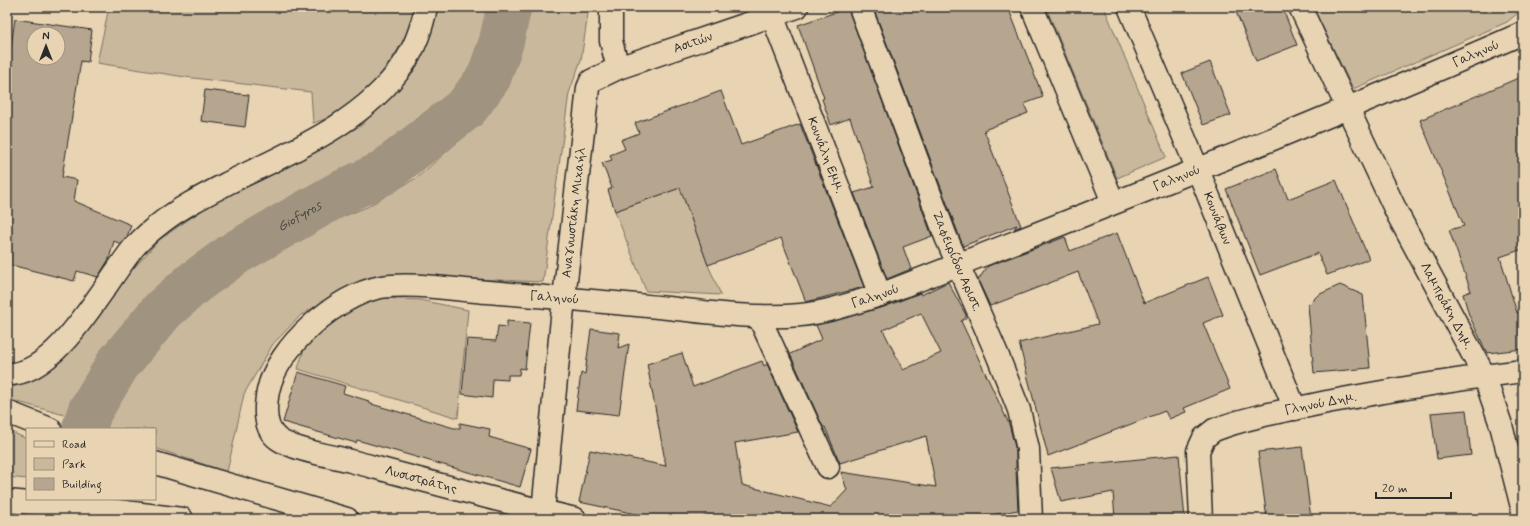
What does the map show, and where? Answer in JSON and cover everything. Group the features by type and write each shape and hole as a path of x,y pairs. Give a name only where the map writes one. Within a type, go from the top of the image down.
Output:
{"main road":[{"path":"7,374 15,374 33,368 66,339 91,309 135,246 162,221 206,194 327,132 370,101 406,61 417,39 426,7"},
{"path":"611,7 611,41 618,68"},
{"name":"Ασιτών","path":"591,81 618,68 797,7"},
{"name":"Ζαφειρίδου Αριστ.","path":"860,7 946,238 1000,360 1020,416 1028,449 1031,519"},
{"path":"1032,7 1113,202"},
{"name":"Κουνάβων","path":"1129,7 1198,170 1295,409"},
{"name":"Λαμπράκη Δημ.","path":"1300,7 1398,215 1484,375 1501,424 1522,511"},
{"name":"Κουνάλη Εμμ.","path":"772,16 880,295"},
{"name":"Γαληνού","path":"271,431 266,418 268,393 272,378 284,358 301,336 319,320 343,302 364,292 384,287 399,286 564,298 759,318 802,315 828,311 880,295 1113,202 1198,170 1348,108 1523,32"},
{"name":"Αναγνωστάκη Μιχαήλ","path":"543,511 564,298 588,88 591,81"},
{"path":"759,318 828,467"},
{"name":"Γληνού Δημ.","path":"1201,519 1198,451 1204,438 1214,430 1295,409 1405,388 1484,375 1523,371"},
{"path":"7,412 47,428"},
{"name":"Λυσιστράτης","path":"271,431 282,441 300,448 575,519"},
{"path":"156,463 347,519"},
{"path":"7,501 172,518"}],"green space":[{"path":"109,7 414,7 412,20 398,50 376,80 353,103 342,111 332,117 313,123 311,92 185,77 97,63"},
{"path":"436,7 490,7 486,46 471,77 442,115 374,166 277,215 203,257 152,302 92,375 68,416 7,399 7,394 11,388 43,374 81,335 119,285 159,240 221,197 296,161 362,125 415,67 429,32"},
{"path":"521,7 589,7 581,60 569,93 543,282 382,275 345,289 301,315 273,344 244,394 227,472 156,448 156,428 100,428 124,381 181,310 228,272 305,232 367,207 418,177 490,113 513,60"},
{"path":"1046,7 1104,7 1166,157 1117,178"},
{"path":"1313,7 1516,7 1519,12 1507,22 1353,89"},
{"path":"680,188 708,265 721,295 646,291 615,211"},
{"path":"382,298 420,300 468,310 458,418 298,369 305,348 311,338 319,330 349,310"},
{"path":"7,430 26,439 26,479 7,477"}],"building":[{"path":"873,7 1008,7 1043,97 1024,104 1028,113 984,130 1021,226 1014,229 1017,225 963,246"},
{"path":"1234,7 1282,7 1297,45 1256,61"},
{"path":"848,8 932,236 903,247 911,269 887,279 854,193 874,187 850,118 831,125 822,99 824,98 798,25"},
{"path":"15,19 64,26 26,26 26,66 66,66 66,26 92,30 88,62 81,61 62,177 77,180 74,201 131,225 127,237 121,244 114,241 109,259 98,277 77,271 74,281 7,264 7,74"},
{"path":"1210,62 1231,115 1203,125 1182,73"},
{"path":"1523,76 1523,249 1500,257 1517,313 1520,312 1523,323 1523,349 1487,353 1469,315 1463,294 1471,291 1449,230 1464,226 1420,120"},
{"path":"205,90 249,95 245,127 201,121"},
{"path":"721,91 741,145 800,124 864,287 806,302 781,238 708,265 680,188 615,211 608,190 612,188 602,163 612,160 610,155 625,149 621,140 639,133 635,123"},
{"path":"1276,169 1288,199 1336,180 1369,259 1327,275 1318,253 1260,275 1226,189"},
{"path":"1117,233 1144,303 1208,277 1223,315 1203,323 1230,389 1184,408 1186,412 1169,419 1165,411 1048,456 1019,343 1098,324 1078,272 990,306 978,280 988,266 1065,237 1070,251"},
{"path":"948,282 966,315 966,318 961,321 1009,424 1016,451 1016,468 1014,469 1016,471 1018,510 971,519 660,519 579,502 590,450 666,466 647,364 682,353 693,387 762,361 764,366 767,364 798,432 735,443 742,485 831,507 847,490 841,472 936,487 926,436 840,463 825,427 823,427 790,354 822,339 816,325 884,307 920,293 921,295","holes":["921,313 941,353 903,370 883,330"]},
{"path":"1340,285 1363,295 1370,368 1314,373 1308,305 1318,295"},
{"path":"507,321 530,323 525,369 520,368 519,375 508,375 508,380 493,379 492,398 462,394 467,339 496,341 498,326 507,327"},
{"path":"591,329 620,333 618,348 629,344 619,415 576,410 581,373 585,374"},
{"path":"298,372 345,386 343,393 369,401 368,403 454,428 460,428 460,423 490,429 489,437 531,449 520,487 357,440 356,443 283,422"},
{"path":"1466,410 1471,455 1437,459 1431,413"},
{"path":"1302,447 1311,519 1267,519 1258,452"},
{"path":"1179,455 1185,519 1115,519 1113,492 1061,502 1051,468"}],"waterway":[{"name":"Giofyros","path":"84,428 90,411 118,364 163,310 195,282 237,252 337,195 383,173 467,107 489,77 501,43 509,7"}]}
